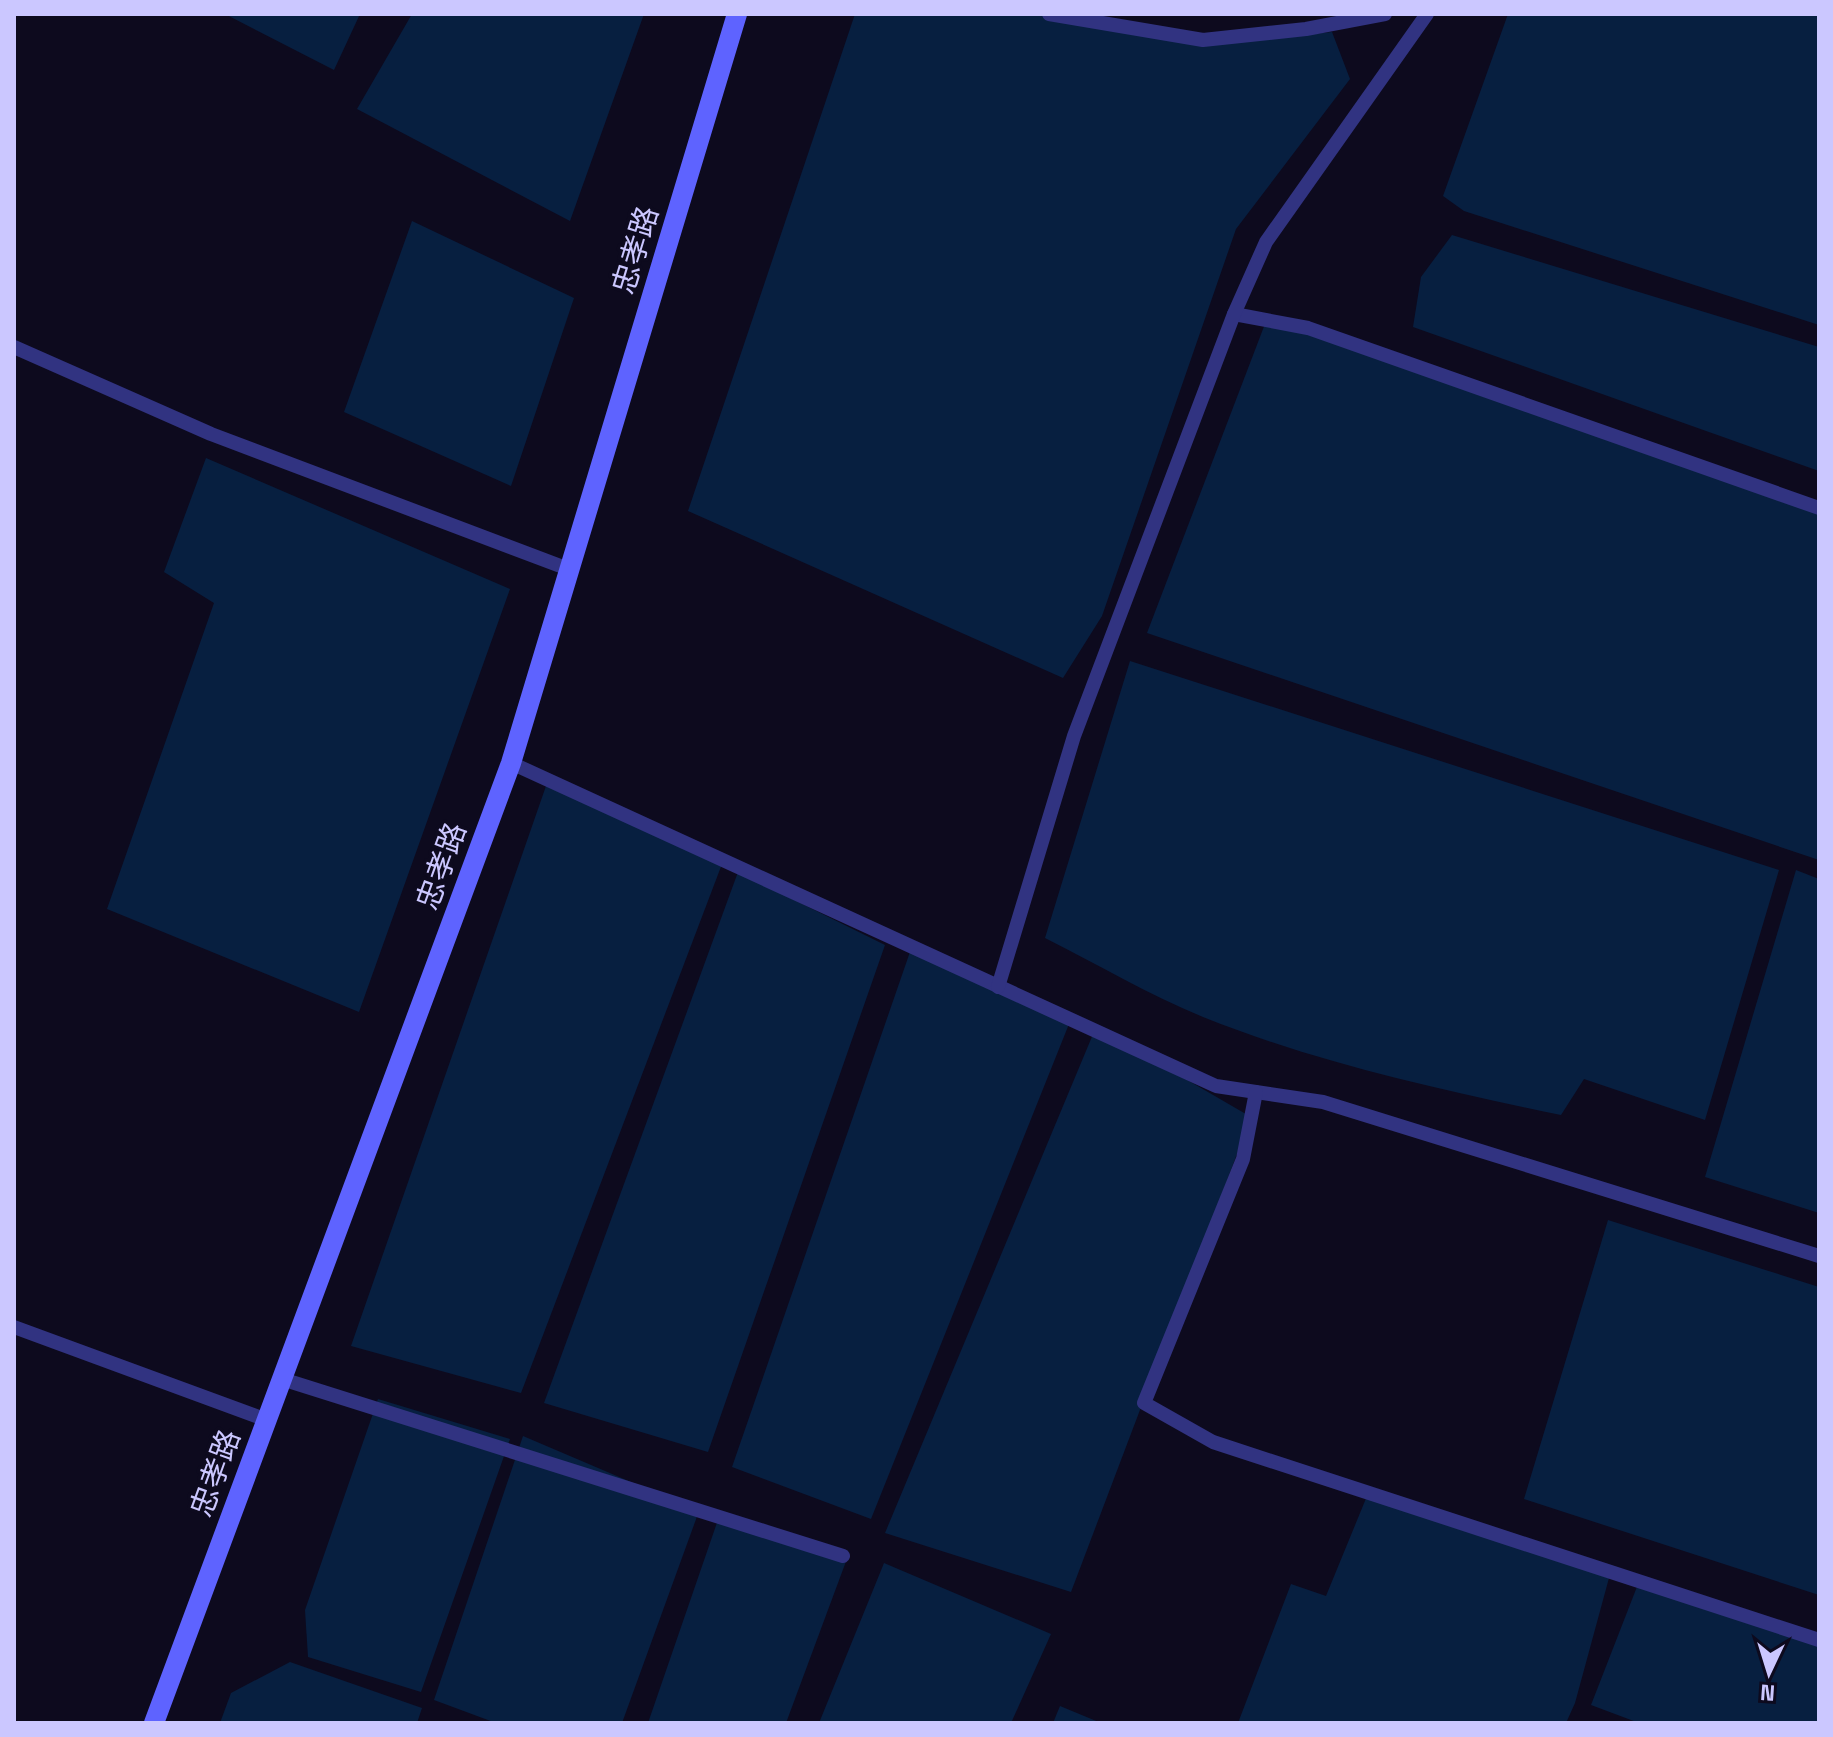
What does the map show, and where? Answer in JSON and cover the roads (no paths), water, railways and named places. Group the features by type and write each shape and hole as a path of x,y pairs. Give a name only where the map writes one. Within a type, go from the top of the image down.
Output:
{"street":[{"name":"忠孝路","path":"154,1723 511,763 737,14"}],"lane":[{"path":"1049,14 1203,40 1306,29 1385,14"},
{"path":"998,987 1074,736 1234,314 1266,242 1427,14"},
{"path":"1234,314 1308,328 1819,508"},
{"path":"14,347 211,434 571,570"},
{"path":"511,763 1216,1086 1323,1102 1819,1256"},
{"path":"1256,1092 1243,1159 1144,1403 1213,1442 1819,1640"},
{"path":"14,1327 267,1420"},
{"path":"282,1379 843,1556"}],"water":[{"path":"225,14 360,14 334,70"},
{"path":"412,14 644,14 570,221 357,109"},
{"path":"855,14 1058,14 1222,43 1332,32 1350,79 1236,229 1102,616 1063,678 688,511"},
{"path":"1508,14 1819,14 1819,325 1464,211 1443,196"},
{"path":"412,221 574,298 511,486 344,412"},
{"path":"1452,235 1819,347 1819,471 1413,327 1421,277"},
{"path":"1268,316 1819,512 1819,860 1147,633"},
{"path":"206,458 510,589 359,1012 107,909 214,603 164,572"},
{"path":"1130,661 1779,870 1705,1120 1584,1079 1561,1115 1335,1062 1203,1017 1045,938"},
{"path":"546,786 722,864 521,1393 351,1346"},
{"path":"1796,870 1819,879 1819,1213 1705,1177"},
{"path":"738,872 885,945 708,1452 544,1403"},
{"path":"911,949 1073,1014 871,1519 732,1467"},
{"path":"1096,1027 1251,1117 1071,1592 885,1533"},
{"path":"1608,1220 1819,1287 1819,1595 1524,1499"},
{"path":"378,1399 510,1439 421,1692 308,1657 305,1610"},
{"path":"523,1436 699,1511 622,1723 496,1723 434,1700"},
{"path":"1367,1496 1609,1578 1575,1703 1566,1723 1238,1723 1291,1584 1326,1596"},
{"path":"721,1511 848,1556 786,1723 648,1723"},
{"path":"884,1563 1051,1634 1011,1723 819,1723"},
{"path":"1640,1579 1819,1638 1819,1723 1639,1723 1591,1705"},
{"path":"290,1662 422,1708 417,1723 220,1723 231,1693"},
{"path":"1060,1706 1101,1723 1053,1723"}]}
